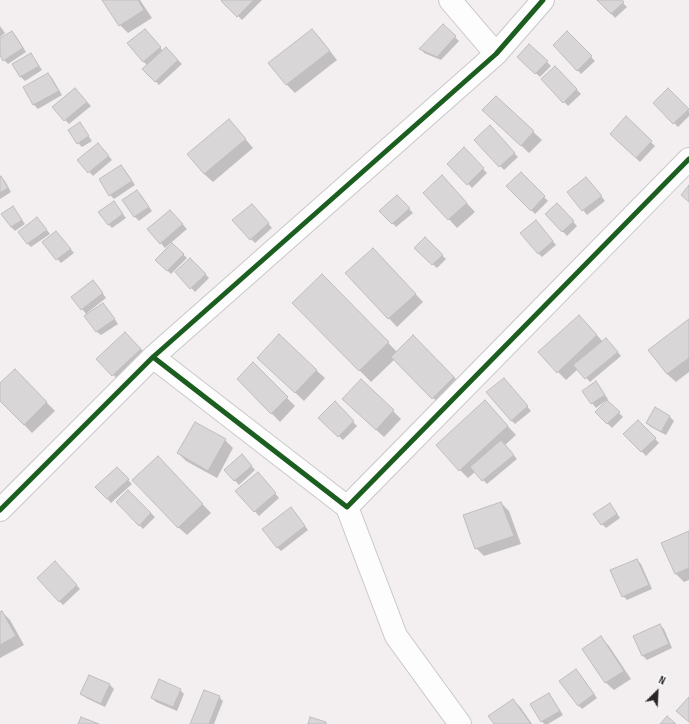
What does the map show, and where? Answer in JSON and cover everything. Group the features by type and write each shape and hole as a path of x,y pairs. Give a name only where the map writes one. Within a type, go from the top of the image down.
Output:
{"street":[{"path":"450,0 496,54"},
{"path":"0,510 153,357 496,54 543,0"},
{"path":"347,507 689,159"},
{"path":"153,357 347,507 396,636 460,724"}],"building":[{"path":"102,0 138,0 144,10 119,26"},
{"path":"254,0 237,17 221,1"},
{"path":"597,0 622,0 624,2 611,14"},
{"path":"443,24 456,36 437,57 419,49"},
{"path":"145,29 161,47 143,62 127,43"},
{"path":"312,29 330,51 286,85 268,63"},
{"path":"12,31 23,48 3,61 0,55 0,38"},
{"path":"567,31 592,56 577,71 553,45"},
{"path":"529,44 548,61 535,74 517,57"},
{"path":"166,47 178,60 155,82 142,69"},
{"path":"31,53 39,66 20,77 12,64"},
{"path":"555,66 577,89 563,103 541,79"},
{"path":"48,73 59,91 33,105 23,87"},
{"path":"75,88 87,102 64,121 52,107"},
{"path":"668,88 689,109 673,124 653,103"},
{"path":"496,96 534,131 521,146 482,110"},
{"path":"626,116 652,141 636,158 610,134"},
{"path":"229,119 246,139 204,174 187,154"},
{"path":"80,122 89,136 77,144 68,130"},
{"path":"490,125 515,153 499,167 474,140"},
{"path":"98,143 109,156 88,173 77,160"},
{"path":"464,147 484,168 467,185 447,164"},
{"path":"121,165 132,181 109,196 99,179"},
{"path":"521,172 545,196 531,211 506,186"},
{"path":"442,175 467,203 448,220 423,193"},
{"path":"1,176 8,188 0,193 0,177"},
{"path":"586,177 602,196 582,211 567,192"},
{"path":"689,185 689,202 681,195"},
{"path":"137,190 149,207 134,217 122,200"},
{"path":"397,195 410,208 392,224 379,211"},
{"path":"114,201 123,214 108,225 98,212"},
{"path":"557,203 574,221 562,232 545,214"},
{"path":"252,204 269,223 250,240 232,220"},
{"path":"13,206 22,220 11,227 1,214"},
{"path":"170,210 183,224 160,244 147,229"},
{"path":"37,217 47,230 27,244 18,232"},
{"path":"536,220 553,241 538,254 520,233"},
{"path":"56,231 71,249 56,260 42,242"},
{"path":"425,237 443,255 432,265 414,248"},
{"path":"172,243 184,254 167,271 155,260"},
{"path":"373,248 416,294 388,319 345,273"},
{"path":"190,258 206,274 190,289 175,272"},
{"path":"322,274 389,342 359,371 292,303"},
{"path":"93,280 103,293 81,310 71,297"},
{"path":"103,303 115,319 96,332 84,316"},
{"path":"579,315 597,335 557,373 538,352"},
{"path":"689,319 689,358 667,374 648,350"},
{"path":"125,332 141,349 112,376 96,359"},
{"path":"279,334 317,370 295,393 257,358"},
{"path":"413,335 454,377 432,399 391,357"},
{"path":"606,338 618,352 585,379 573,365"},
{"path":"253,362 288,397 271,414 237,379"},
{"path":"15,369 47,402 24,425 0,401 0,383"},
{"path":"504,378 528,406 511,421 486,392"},
{"path":"361,379 394,410 376,430 342,399"},
{"path":"596,381 605,395 591,404 582,391"},
{"path":"485,400 508,426 459,471 436,445"},
{"path":"607,400 620,412 607,424 595,412"},
{"path":"335,401 354,421 338,437 318,418"},
{"path":"655,407 670,416 661,432 646,423"},
{"path":"638,420 656,438 641,452 623,434"},
{"path":"195,422 226,439 208,471 177,453"},
{"path":"501,440 514,455 482,481 470,467"},
{"path":"242,454 252,466 234,481 224,470"},
{"path":"158,456 203,504 178,528 132,480"},
{"path":"117,467 129,479 107,499 95,487"},
{"path":"258,472 276,493 254,512 235,491"},
{"path":"128,490 151,513 139,526 116,502"},
{"path":"501,502 514,536 475,549 463,515"},
{"path":"610,503 617,514 601,525 593,514"},
{"path":"291,507 305,526 277,548 262,529"},
{"path":"689,531 689,568 675,574 661,543"},
{"path":"637,559 649,585 622,597 610,570"},
{"path":"55,561 77,585 59,602 37,578"},
{"path":"2,611 16,636 0,645 0,612"},
{"path":"660,624 669,644 642,656 633,636"},
{"path":"601,636 624,671 605,683 582,649"},
{"path":"576,669 594,694 578,706 559,681"},
{"path":"89,675 110,684 101,704 80,694"},
{"path":"159,679 181,689 173,707 151,698"},
{"path":"204,690 220,696 209,724 190,724"},
{"path":"549,693 560,711 541,722 530,704"},
{"path":"689,697 689,722 676,711"},
{"path":"513,699 531,724 494,724 488,716"},
{"path":"667,716 676,724 660,724"},
{"path":"81,717 99,724 78,724"},
{"path":"310,717 326,722 326,724 308,724"}],"cycle path":[{"path":"0,510 153,357 496,54 543,0"},
{"path":"153,357 347,507 689,159"}]}
